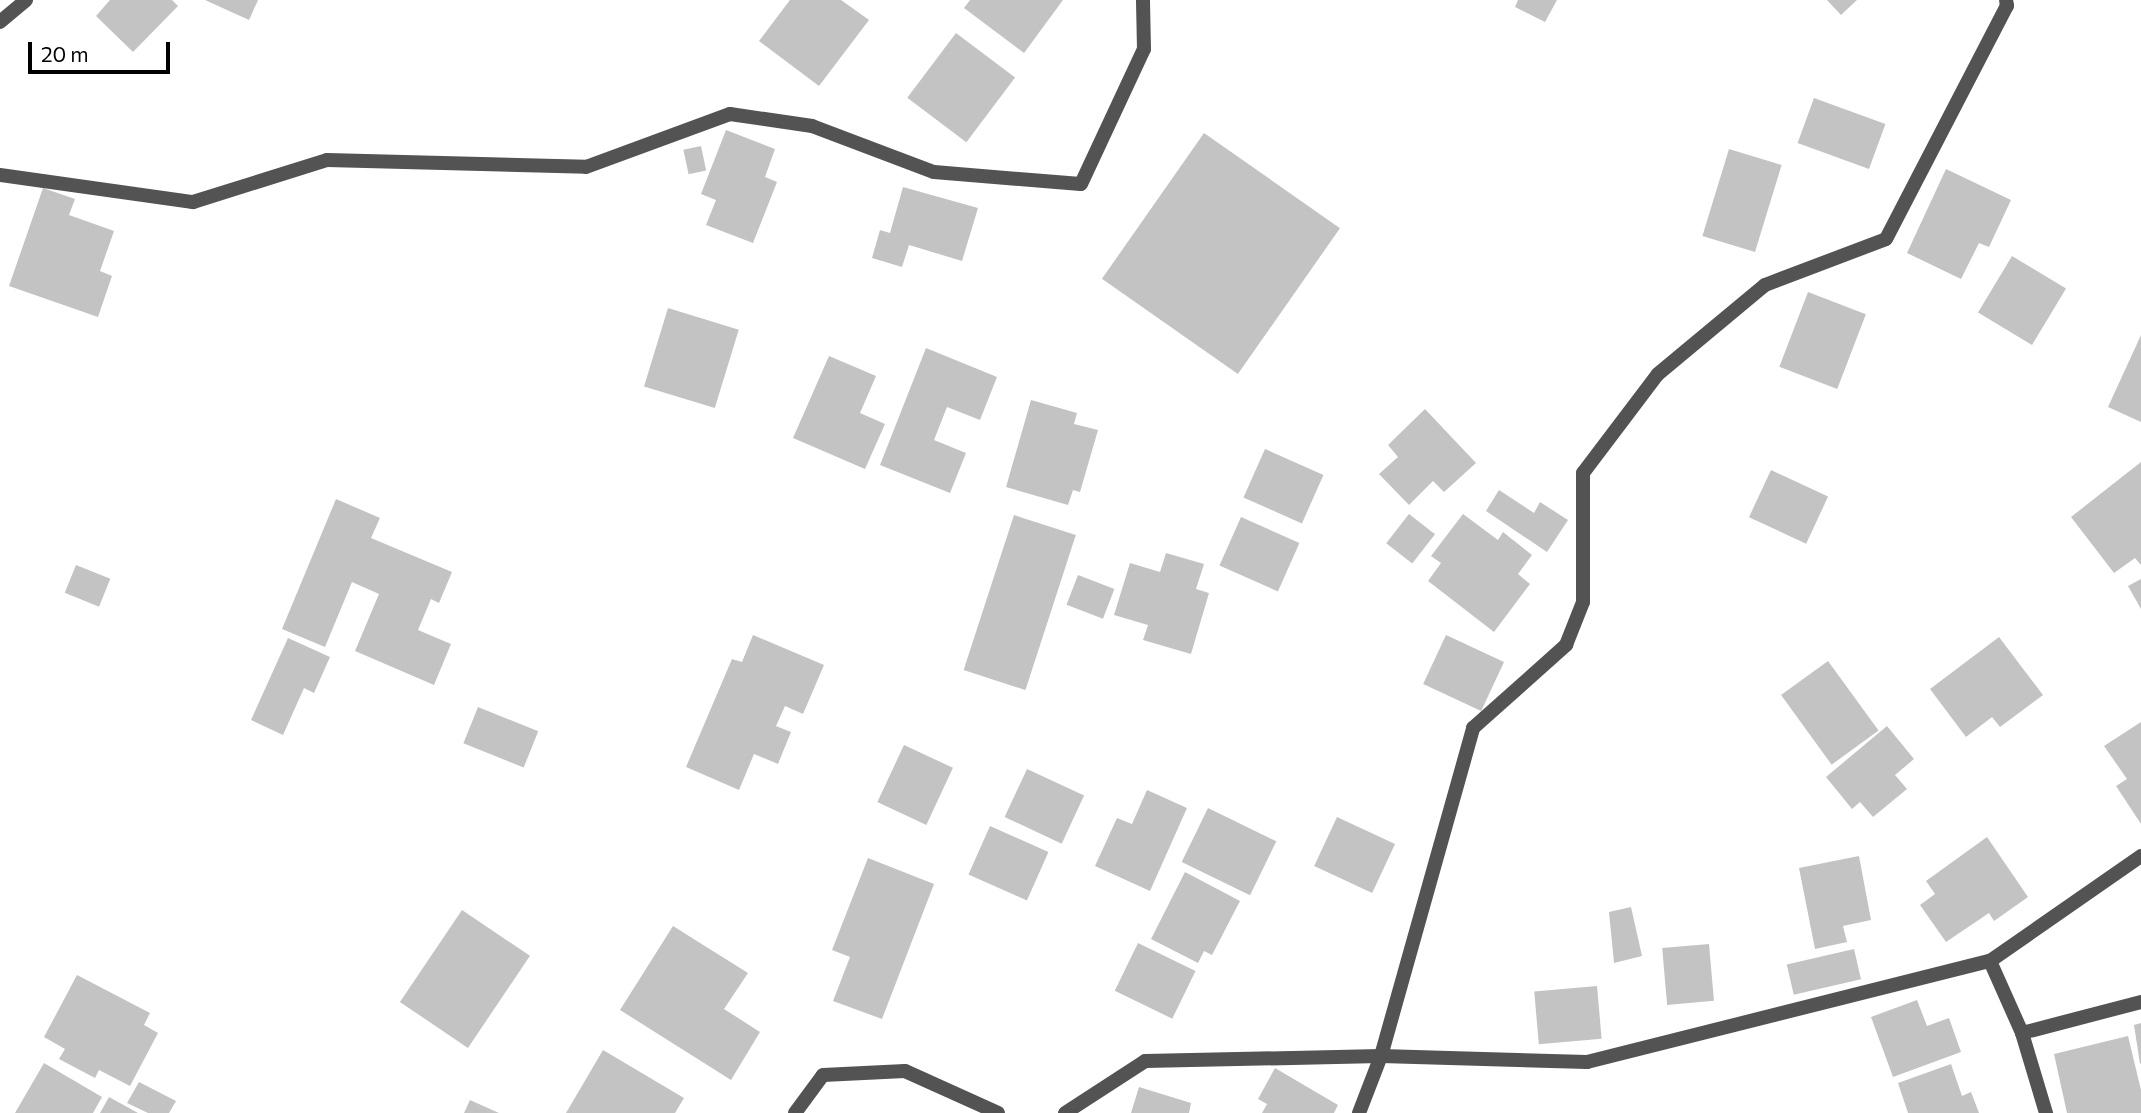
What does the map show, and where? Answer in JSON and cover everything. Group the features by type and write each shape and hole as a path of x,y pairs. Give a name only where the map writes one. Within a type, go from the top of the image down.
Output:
{"street":[{"path":"0,22 26,0"},
{"path":"0,175 193,202 327,160 586,167 730,114 812,126 934,172 1081,184 1144,49 1143,0"},
{"path":"1359,1113 1381,1056 1473,728 1566,645 1583,602 1583,473 1658,374 1765,285 1886,239 2007,6 2006,0"},
{"path":"1065,1113 1145,1061 1381,1056 1587,1062 1990,961 2141,856"},
{"path":"1990,961 2022,1033 2046,1113"},
{"path":"2022,1033 2141,1002"},
{"path":"795,1113 823,1075 905,1071 998,1113"}],"building":[{"path":"110,0 172,0 178,6 133,52 96,16"},
{"path":"205,0 258,0 249,20"},
{"path":"790,0 841,0 869,20 819,86 759,41"},
{"path":"970,0 1063,0 1024,53 964,8"},
{"path":"1518,0 1557,0 1545,22 1515,7"},
{"path":"1827,0 1857,0 1841,15"},
{"path":"956,33 1015,78 966,142 907,98"},
{"path":"1814,98 1885,124 1869,169 1798,143"},
{"path":"726,130 775,149 765,177 777,182 753,243 706,225 716,200 701,194"},
{"path":"1204,133 1340,228 1238,374 1102,279"},
{"path":"701,146 706,170 689,174 683,150"},
{"path":"1729,149 1782,165 1755,252 1702,236"},
{"path":"1946,169 2011,200 1989,247 1979,243 1961,279 1907,253"},
{"path":"903,187 978,208 962,261 909,245 902,267 872,258 880,230 890,233"},
{"path":"43,188 75,199 69,215 114,231 100,271 112,276 98,317 9,286"},
{"path":"2012,256 2066,288 2032,345 1978,313"},
{"path":"1808,292 1866,314 1837,389 1779,367"},
{"path":"668,308 739,330 715,408 644,386"},
{"path":"2141,335 2141,422 2108,407"},
{"path":"926,348 997,377 980,420 947,407 934,440 966,453 950,493 880,465"},
{"path":"829,356 876,376 860,413 885,424 865,469 793,438"},
{"path":"1031,400 1077,413 1074,424 1098,430 1080,492 1073,490 1068,505 1006,487"},
{"path":"1425,409 1476,463 1444,492 1433,481 1409,505 1379,474 1398,457 1388,445"},
{"path":"1265,449 1323,475 1302,523 1243,497"},
{"path":"2141,462 2141,565 2135,558 2114,573 2071,517"},
{"path":"1771,470 1828,497 1806,544 1749,517"},
{"path":"1499,490 1534,513 1540,502 1568,520 1547,552 1486,511"},
{"path":"336,499 380,518 371,538 452,572 439,603 431,599 418,630 451,644 434,685 355,651 379,594 352,582 325,647 282,629"},
{"path":"1409,514 1435,534 1412,563 1386,543"},
{"path":"1463,514 1498,540 1503,532 1532,555 1518,574 1530,584 1494,632 1428,581 1441,563 1431,556"},
{"path":"1014,515 1076,535 1025,690 964,670"},
{"path":"1241,517 1299,543 1278,591 1219,565"},
{"path":"1166,553 1204,564 1196,589 1209,593 1191,654 1143,640 1148,625 1114,615 1130,563 1160,572"},
{"path":"76,565 110,579 99,607 65,593"},
{"path":"1078,575 1114,589 1103,619 1067,605"},
{"path":"2141,579 2141,609 2128,586"},
{"path":"753,635 824,665 803,714 785,706 776,726 791,732 778,764 754,754 739,790 686,767 732,659 742,662"},
{"path":"1446,635 1504,662 1481,711 1423,684"},
{"path":"1999,637 2043,695 2000,727 1992,717 1966,737 1930,689"},
{"path":"288,638 330,657 314,693 304,688 283,735 251,720"},
{"path":"1828,661 1879,731 1832,765 1781,695"},
{"path":"478,707 538,731 524,768 463,743"},
{"path":"2141,722 2141,824 2116,786 2127,779 2104,746"},
{"path":"1887,726 1914,759 1895,775 1907,789 1873,817 1860,802 1852,809 1826,777"},
{"path":"904,745 953,768 926,825 877,802"},
{"path":"1027,769 1084,796 1062,844 1005,817"},
{"path":"1147,790 1187,808 1150,891 1095,866 1117,818 1132,824"},
{"path":"1208,808 1276,841 1250,895 1182,862"},
{"path":"1337,817 1395,844 1372,893 1314,866"},
{"path":"990,826 1048,852 1027,900 968,874"},
{"path":"1987,837 2028,897 1994,921 1989,913 1946,942 1920,905 1935,894 1926,881"},
{"path":"1859,856 1871,920 1843,926 1847,942 1815,949 1799,868"},
{"path":"868,858 934,884 882,1019 833,1001 850,957 832,950"},
{"path":"1185,872 1240,901 1212,955 1204,951 1198,963 1151,939"},
{"path":"1631,907 1642,956 1614,963 1609,912"},
{"path":"462,910 530,956 468,1048 400,1002"},
{"path":"673,926 748,973 724,1009 760,1032 731,1080 620,1010"},
{"path":"1138,943 1196,971 1172,1019 1115,991"},
{"path":"1709,944 1714,1001 1667,1005 1662,948"},
{"path":"1854,949 1861,979 1794,995 1787,965"},
{"path":"77,975 150,1013 144,1025 158,1033 130,1086 99,1070 95,1078 59,1059 65,1049 44,1037"},
{"path":"1597,986 1602,1039 1539,1044 1534,991"},
{"path":"1917,1000 1927,1026 1949,1018 1961,1052 1893,1077 1871,1017"},
{"path":"2141,1023 2141,1063 2140,1064 2134,1025"},
{"path":"2128,1036 2141,1090 2141,1113 2067,1113 2054,1054"},
{"path":"603,1050 684,1098 675,1113 566,1113"},
{"path":"44,1063 102,1097 93,1113 15,1113"},
{"path":"1951,1064 1962,1096 1971,1092 1979,1113 1908,1113 1898,1083"},
{"path":"1275,1068 1338,1105 1334,1113 1262,1113 1267,1104 1258,1099"},
{"path":"139,1082 176,1101 169,1113 148,1113 127,1103"},
{"path":"1139,1087 1191,1103 1189,1113 1131,1113"},
{"path":"109,1097 138,1113 100,1113"},
{"path":"470,1100 499,1113 464,1113"}]}
